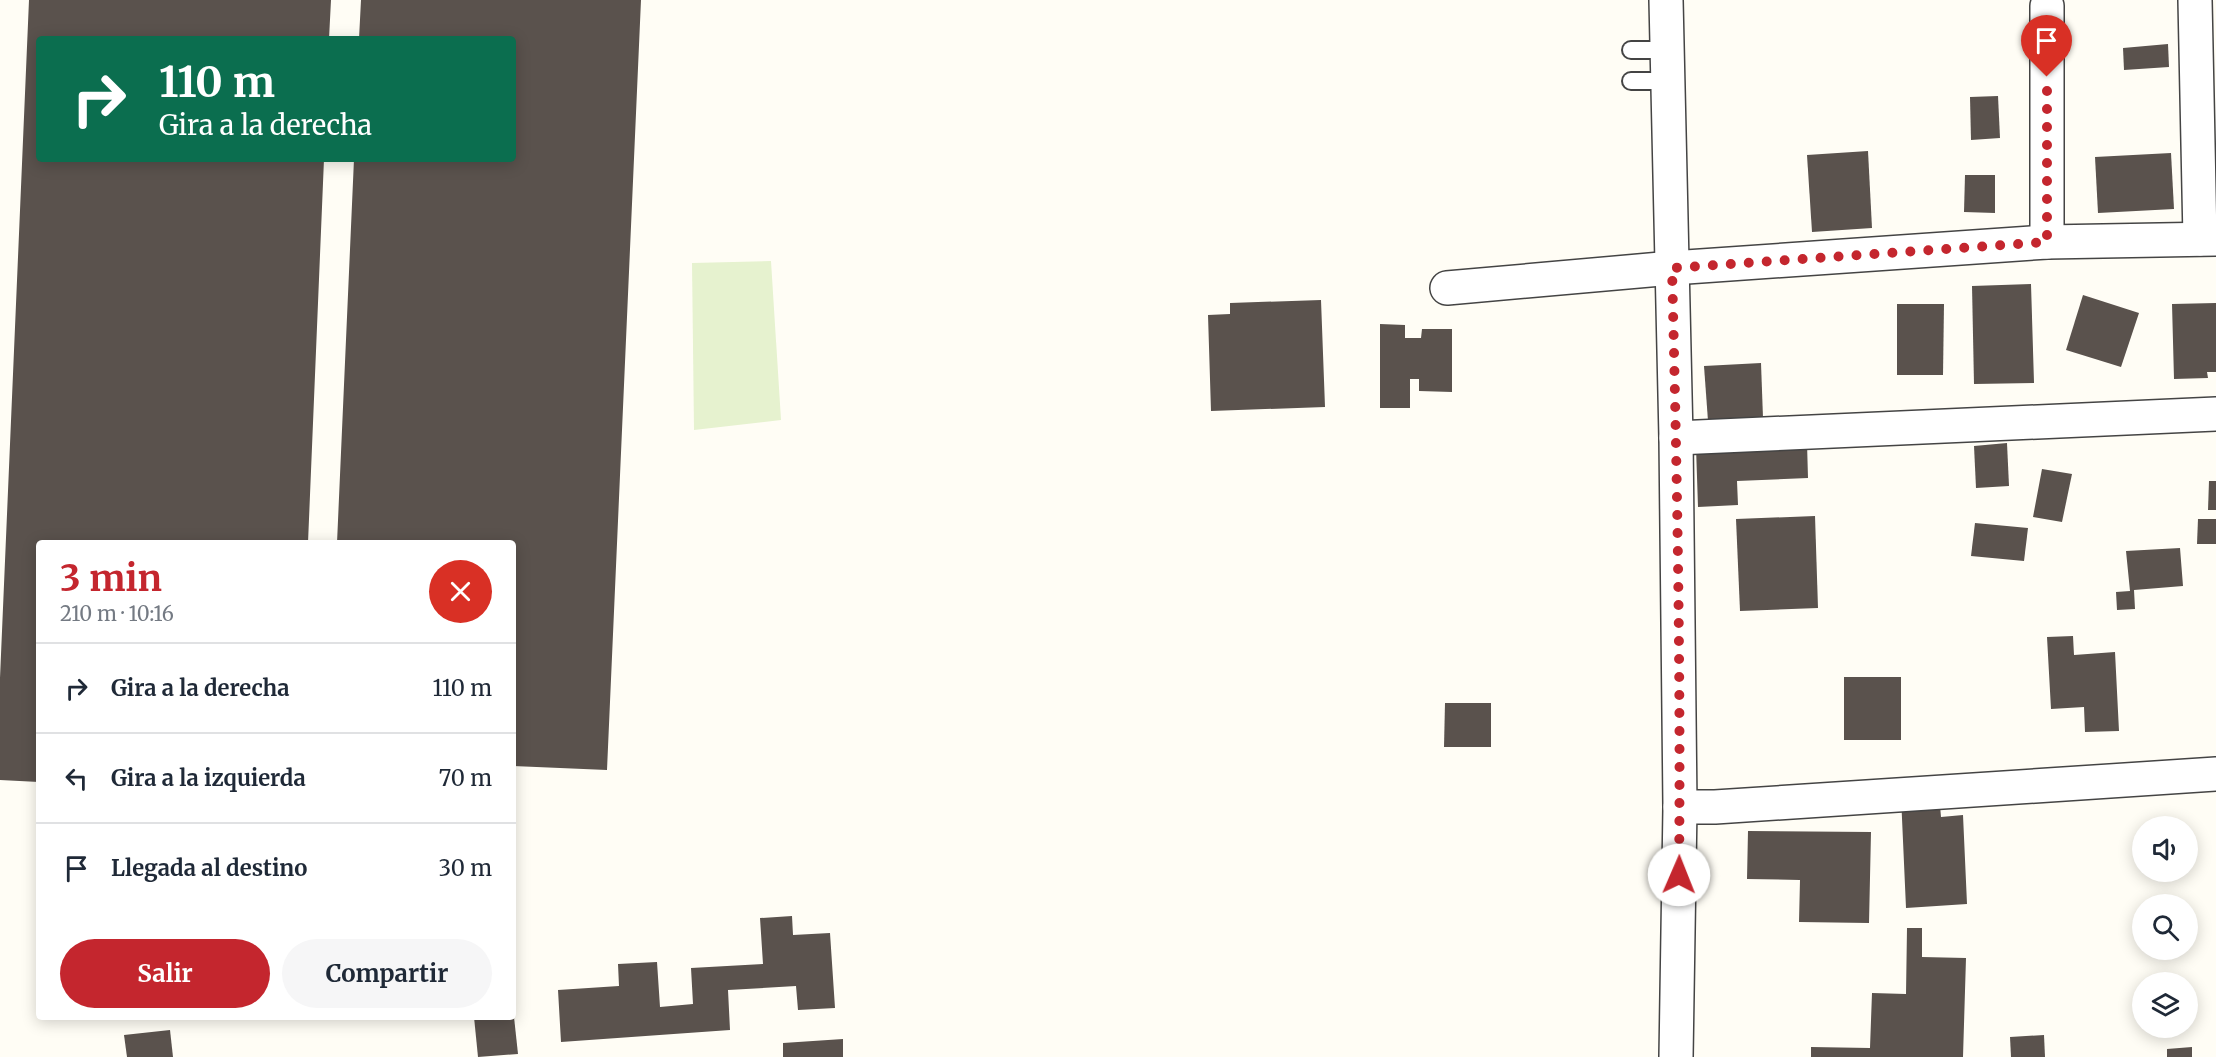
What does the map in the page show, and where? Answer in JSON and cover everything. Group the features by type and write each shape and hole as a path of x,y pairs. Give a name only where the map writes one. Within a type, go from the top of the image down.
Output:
{"street":[{"path":"1666,0 1676,438 1680,807 1676,1057"},
{"path":"1447,288 1672,268 2047,242 2208,239 2195,0"},
{"path":"2047,6 2047,242"},
{"path":"1676,438 2216,414"},
{"path":"1680,807 1716,807 2216,774"}],"lane":[{"path":"1631,50 1667,65"},
{"path":"1631,81 1667,65"}],"green space":[{"path":"771,261 781,420 694,430 692,263"}],"building":[{"path":"29,0 331,0 329,36 36,36 36,162 324,162 308,540 36,540 36,782 0,780 0,678"},
{"path":"361,0 641,0 607,770 516,766 516,540 337,540 354,162 516,162 516,36 359,36"},
{"path":"2168,44 2169,67 2124,70 2123,48"},
{"path":"1998,96 2000,138 1971,140 1970,97"},
{"path":"1868,151 1872,228 1812,232 1807,155"},
{"path":"2171,153 2174,209 2098,213 2095,157"},
{"path":"1965,175 1995,175 1995,213 1964,212"},
{"path":"2031,284 2034,383 1974,384 1972,286"},
{"path":"2083,295 2139,313 2121,367 2066,350"},
{"path":"1321,300 1325,407 1211,411 1208,315 1230,314 1230,303"},
{"path":"2216,303 2216,372 2207,372 2208,378 2174,379 2172,304"},
{"path":"1897,304 1944,304 1943,375 1897,375"},
{"path":"1380,324 1405,325 1405,338 1421,338 1422,329 1452,329 1452,392 1419,391 1419,379 1410,379 1410,408 1380,408"},
{"path":"1761,363 1763,418 1708,421 1704,366"},
{"path":"1807,443 1808,478 1737,481 1738,505 1698,507 1696,447"},
{"path":"2007,443 2009,486 1976,488 1974,446"},
{"path":"2042,469 2072,474 2062,522 2033,517"},
{"path":"2209,481 2216,481 2216,510 2208,510"},
{"path":"1815,516 1818,608 1740,611 1736,519"},
{"path":"2198,519 2216,519 2216,544 2197,544"},
{"path":"1975,523 2028,528 2024,561 1971,556"},
{"path":"2180,548 2183,586 2134,590 2135,609 2117,610 2116,592 2130,591 2126,551"},
{"path":"2073,636 2074,655 2115,652 2119,731 2085,732 2084,707 2051,709 2047,637"},
{"path":"1844,677 1901,677 1901,740 1844,740"},
{"path":"1445,703 1491,703 1491,747 1444,747"},
{"path":"1939,794 1941,817 1963,815 1967,904 1906,908 1901,796"},
{"path":"1748,831 1871,832 1869,923 1799,922 1800,880 1747,879"},
{"path":"792,916 793,935 830,933 835,1008 798,1010 796,986 728,990 730,1030 561,1042 558,990 619,986 618,964 657,962 660,1007 693,1004 691,968 763,964 760,918"},
{"path":"1907,928 1922,928 1922,957 1966,958 1963,1057 1811,1057 1811,1047 1870,1048 1872,993 1906,994"},
{"path":"474,1020 514,1020 518,1054 478,1057"},
{"path":"170,1030 173,1057 127,1057 124,1035"},
{"path":"2044,1035 2045,1057 2011,1057 2010,1037"},
{"path":"843,1039 843,1057 783,1057 783,1043"},
{"path":"2192,1047 2192,1057 2167,1057 2167,1049"}],"route":[{"path":"1679,875 1677,461 1672,268 2047,242 2047,77"}]}
